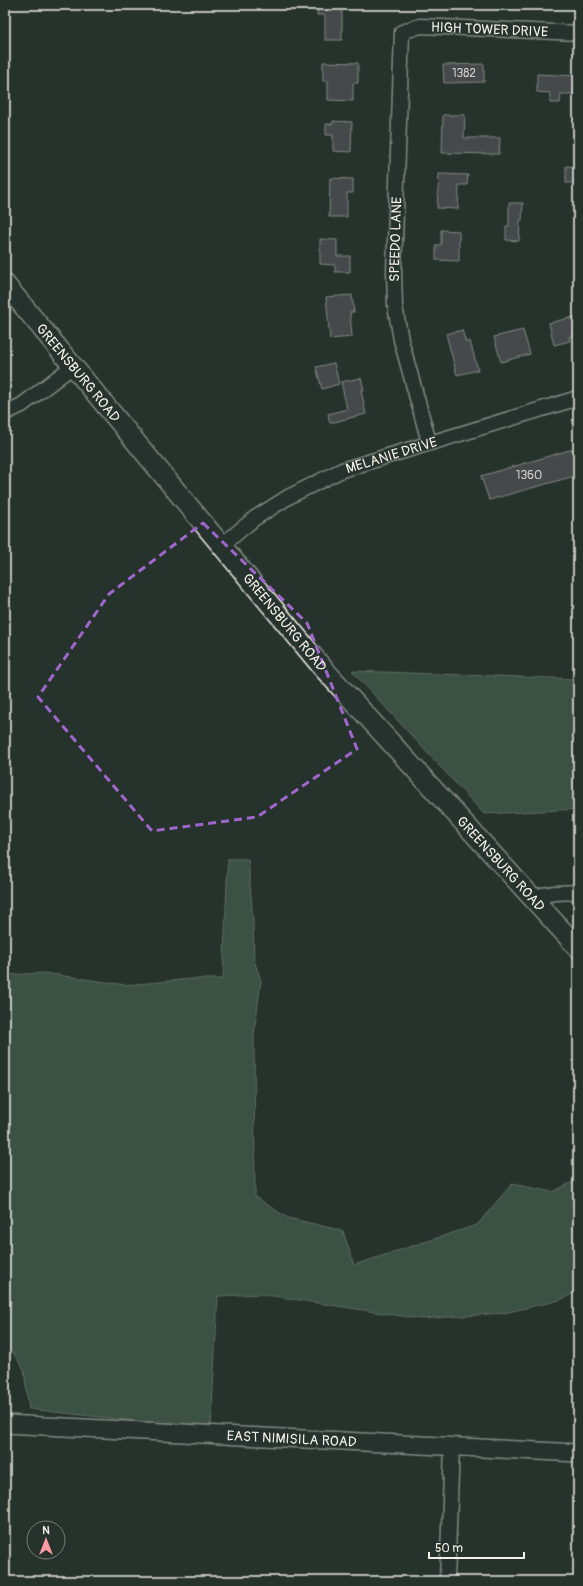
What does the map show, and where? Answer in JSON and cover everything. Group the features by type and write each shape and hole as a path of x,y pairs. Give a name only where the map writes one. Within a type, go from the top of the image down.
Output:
{"main road":[{"name":"GREENSBURG ROAD","path":"5,284 322,667 578,948"}],"street":[{"name":"HIGH TOWER DRIVE","path":"402,32 420,26 578,33"},
{"name":"SPEEDO LANE","path":"402,32 394,271 395,306 401,340 429,442"},
{"path":"5,413 22,405 73,366"},
{"name":"MELANIE DRIVE","path":"221,546 255,518 290,496 342,470 429,442 578,398"},
{"path":"531,897 555,893 578,892"},
{"name":"EAST NIMISILA ROAD","path":"5,1424 578,1453"},
{"path":"446,1581 452,1447"}],"highlighted area":[{"path":"203,523 307,623 357,749 257,817 152,831 38,697 109,594"}],"green space":[{"path":"352,671 578,679 578,809 484,814"},
{"path":"228,859 248,859 253,920 254,960 261,981 254,1034 255,1197 288,1218 343,1231 354,1265 477,1225 512,1184 553,1192 578,1179 578,1291 560,1300 504,1313 421,1319 260,1294 218,1296 211,1425 144,1422 29,1409 24,1370 5,1340 5,975 44,973 125,985 192,979 223,979"}],"building":[{"path":"318,5 342,5 342,40 325,40 325,15 317,15"},
{"path":"323,62 358,63 358,83 353,83 353,101 328,100 328,81 323,81"},
{"path":"484,64 484,82 444,83 443,65"},
{"path":"537,74 578,76 578,94 561,94 560,103 550,103 550,93 537,92"},
{"path":"443,115 465,115 464,138 500,138 499,154 442,153"},
{"path":"333,121 352,122 351,152 333,151 333,135 326,135 326,124 333,124"},
{"path":"566,166 578,167 578,183 566,183"},
{"path":"439,174 468,175 467,185 459,185 458,209 437,208"},
{"path":"330,178 353,179 353,193 347,193 347,217 329,217"},
{"path":"509,203 523,203 522,220 520,220 519,241 506,240 506,226 509,226"},
{"path":"441,230 459,231 459,261 436,260 436,245 441,245"},
{"path":"320,239 337,240 337,256 350,256 350,272 335,272 335,265 320,264"},
{"path":"352,295 354,312 350,312 352,337 330,339 326,297"},
{"path":"578,316 578,334 569,337 570,341 554,345 549,323"},
{"path":"462,330 466,343 470,341 478,370 457,375 446,334"},
{"path":"523,330 530,354 501,362 494,337"},
{"path":"334,363 339,384 322,389 316,367"},
{"path":"361,378 364,390 361,390 366,414 330,423 328,414 347,409 341,382"},
{"path":"573,449 578,468 578,475 489,500 481,476"}]}
